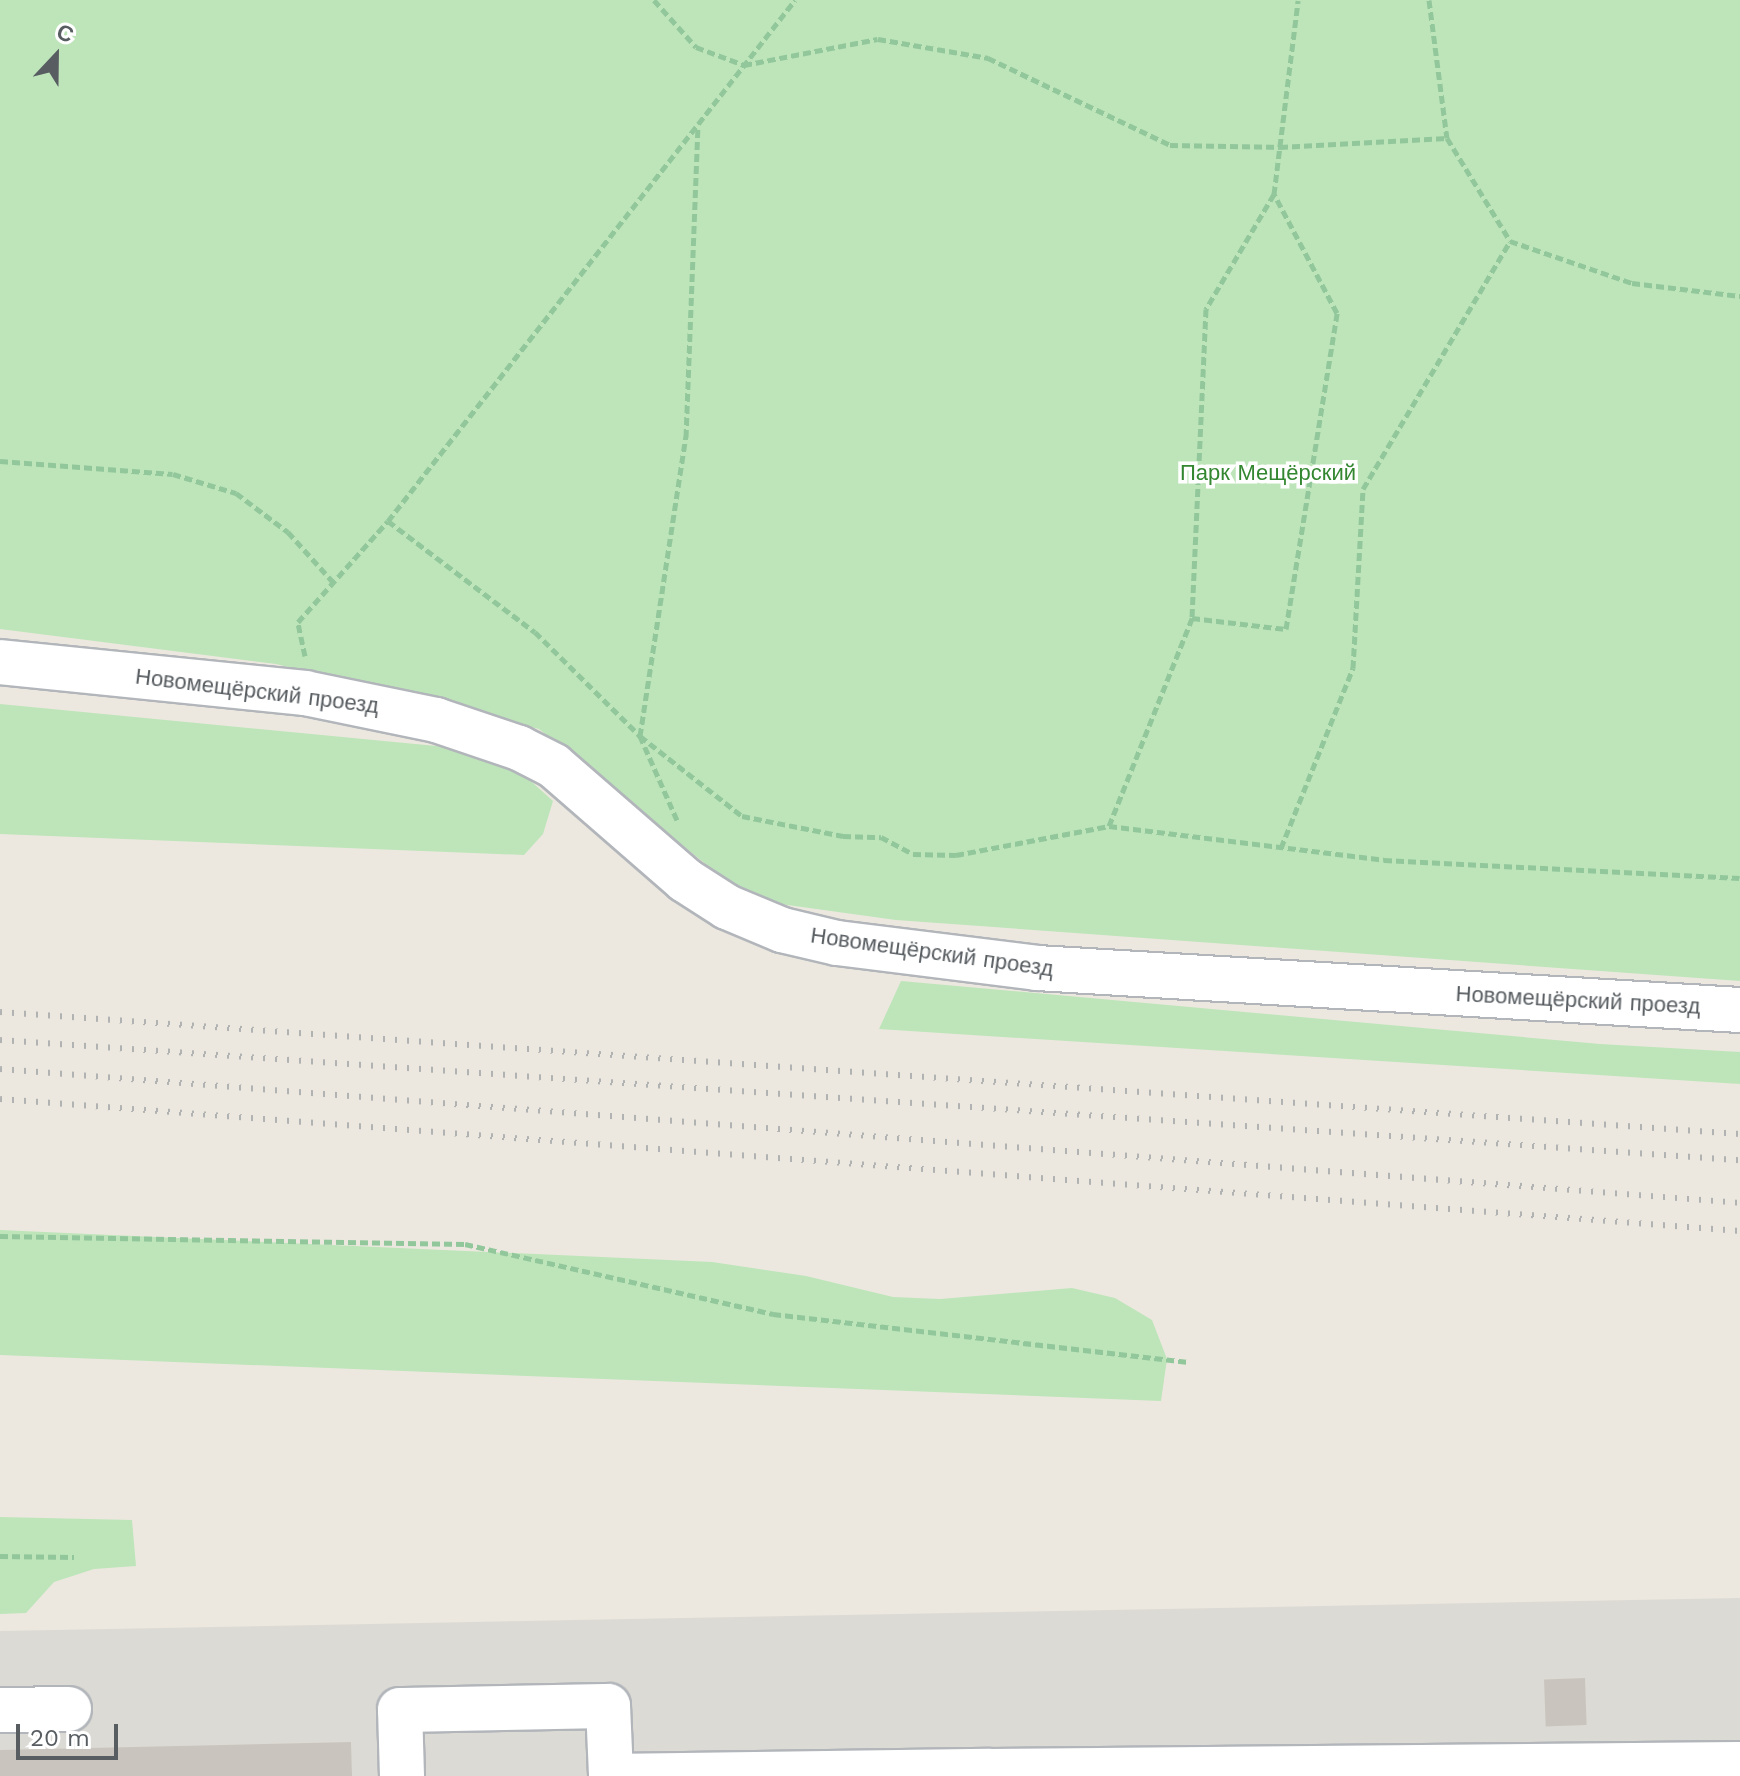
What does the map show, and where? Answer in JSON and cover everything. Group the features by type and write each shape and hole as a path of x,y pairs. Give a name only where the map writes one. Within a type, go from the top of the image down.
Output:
{"street":[{"name":"Новомещёрский проезд","path":"0,662 367,702 519,748 554,766 685,880 727,907 782,930 837,943 1037,968 1740,1010"},
{"path":"402,1776 400,1710 608,1706 611,1776 1740,1764"},
{"path":"0,1710 69,1709"}],"path":[{"path":"654,0 696,47 744,65 878,39 988,58 1170,145 1280,147 1447,138"},
{"path":"305,693 308,672 298,622 388,521 795,0"},
{"path":"1109,826 1192,618 1206,309 1274,194 1298,0"},
{"path":"1429,0 1447,138 1510,241 1632,283 1740,296"},
{"path":"685,880 693,856 640,736 686,437 698,123"},
{"path":"1192,618 1286,629 1337,313 1274,194"},
{"path":"1281,848 1353,668 1363,489 1510,241"},
{"path":"0,461 173,474 236,493 288,532 333,582"},
{"path":"388,521 535,632 640,736 742,816 843,836 881,837 913,854 956,855 1109,826 1384,860 1740,878"},
{"path":"0,1236 465,1244 773,1314 1186,1362"},
{"path":"0,1556 74,1557"}],"shaded area":[{"path":"1740,1598 1740,1776 0,1776 0,1631"}],"green space":[{"name":"Парк Мещёрский","path":"0,0 1740,0 1740,981 896,920 773,903 729,883 539,729 276,664 0,629"},
{"path":"0,704 457,748 523,774 553,801 543,834 524,855 0,834"},
{"path":"901,981 1600,1044 1740,1052 1740,1084 879,1029"},
{"path":"0,1230 712,1262 806,1276 893,1297 940,1299 1072,1288 1115,1298 1152,1320 1167,1359 1161,1401 0,1355"},
{"path":"0,1517 132,1520 136,1566 94,1569 54,1582 26,1613 0,1614"}],"building":[{"path":"1585,1678 1587,1725 1546,1726 1544,1679"},
{"path":"351,1742 352,1776 0,1776 0,1750"}],"railway":[{"path":"0,1012 1740,1134"},
{"path":"0,1040 1740,1160"},
{"path":"0,1069 1740,1203"},
{"path":"0,1099 1740,1231"}]}
